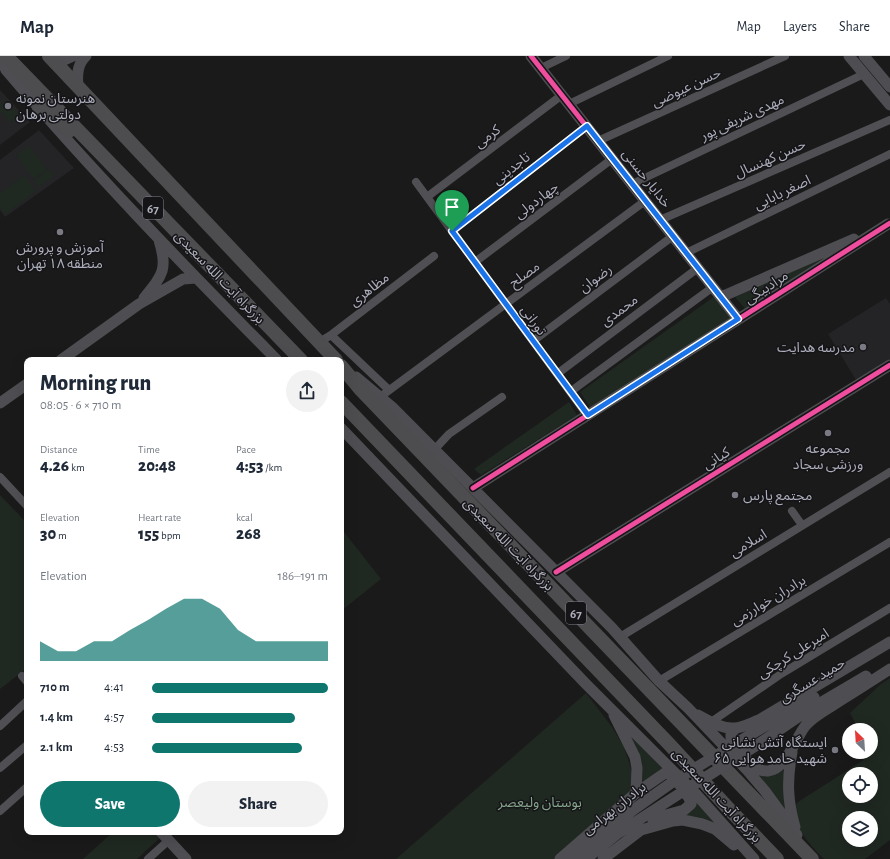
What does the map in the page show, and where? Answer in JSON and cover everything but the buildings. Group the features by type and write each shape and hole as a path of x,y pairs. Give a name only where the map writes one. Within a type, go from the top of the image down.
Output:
{"highway":[{"name":"بزرگراه آیت الله سعیدی","path":"6,56 298,357"},
{"name":"بزرگراه آیت الله سعیدی","path":"52,59 333,357"},
{"path":"39,108 100,154"},
{"name":"بزرگراه آیت الله سعیدی","path":"344,369 361,390 812,859"},
{"name":"بزرگراه آیت الله سعیدی","path":"344,405 670,745 777,859"},
{"path":"728,808 764,859"}],"main road":[{"name":"خدایار حسنی","path":"531,56 738,319"},
{"path":"849,56 890,105"},
{"path":"864,56 886,76 890,87"},
{"name":"بزرگراه آیت الله سعیدی","path":"0,57 6,70 39,108 196,278 274,357"},
{"path":"52,59 62,61 80,57 77,72 78,87"},
{"path":"873,84 886,76"},
{"name":"مرادبیگی","path":"721,297 889,223"},
{"name":"مرادبیگی","path":"473,488 889,223"},
{"path":"139,304 154,287 163,270 163,254 158,237"},
{"path":"65,357 139,304 183,279 196,278"},
{"name":"کیانی","path":"556,572 890,365"},
{"path":"344,366 384,393 434,450 620,637 659,681 688,708 752,775 797,835 789,802 788,781 788,769 794,744"},
{"path":"0,403 24,386"},
{"path":"344,431 438,530 696,794 754,859"},
{"path":"688,708 711,722 736,728 759,720 890,642"},
{"name":"حمید عسگری","path":"674,781 890,651"},
{"name":"حمید عسگری","path":"682,792 757,745 810,709 890,662"},
{"path":"736,728 730,738 748,762 759,769 768,771 779,766 787,758 806,725 818,715 890,669"},
{"path":"611,707 634,757 637,768 636,793"},
{"path":"560,859 636,793 664,773 672,774 690,800 691,804 688,807 666,815 641,830 603,859"},
{"name":"برادران بهرامی","path":"573,859 633,810 674,781"},
{"name":"برادران بهرامی","path":"586,859 617,834 682,792"},
{"path":"641,830 673,821 683,820 702,824 715,829 750,859"},
{"path":"164,835 186,859"}],"street":[{"path":"541,68 566,56"},
{"path":"569,104 668,56"},
{"name":"حسن عیوضی","path":"598,141 785,56"},
{"name":"مهدی شریفی پور","path":"632,184 864,74"},
{"name":"کرمی","path":"427,198 562,95"},
{"name":"حسن کهنسال","path":"660,220 890,120"},
{"name":"تاجدینی","path":"452,231 587,126"},
{"name":"اصغر بابایی","path":"686,253 890,154"},
{"name":"چهاردولی","path":"475,262 612,159"},
{"name":"تورانی","path":"416,182 588,415"},
{"name":"مصلح","path":"384,393 645,201"},
{"name":"رضوان","path":"533,341 673,236"},
{"name":"مظاهری","path":"318,343 331,335 434,256"},
{"name":"محمدی","path":"557,374 698,268"},
{"path":"570,392 713,287"},
{"path":"331,335 384,393"},
{"path":"434,450 449,434 502,397"},
{"name":"اسلامی","path":"620,637 802,525 890,473"},
{"path":"0,477 24,503"},
{"path":"792,511 802,525"},
{"name":"برادران خوارزمی","path":"659,681 890,542"},
{"name":"امیرعلی کرچکی","path":"711,722 781,674 890,608"},
{"path":"0,726 24,704"},
{"path":"0,768 24,748"},
{"path":"0,810 24,790"},
{"path":"148,859 169,840"}],"shaded area":[{"name":"هنرستان نمونه دولتی برهان","path":"0,90 30,122 0,145"},
{"path":"39,130 74,168 5,217 0,210 0,160"},
{"name":"مدرسه هدایت","path":"886,298 890,304 890,359 856,380 828,334"}],"green space":[{"path":"7,99 20,116 10,123 0,111 0,105"},
{"path":"29,146 47,170 33,179 16,155"},
{"path":"49,169 54,176 38,187 33,181"},
{"path":"24,175 36,191 5,215 0,208 0,193"},
{"path":"850,245 747,311 735,297"},
{"path":"715,296 731,318 590,407 580,392"},
{"path":"569,402 577,415 481,475 474,469"},
{"path":"0,495 24,520 24,670 0,689"},
{"path":"344,532 381,579 344,609"},
{"path":"890,678 890,840 865,859 824,859 810,843 796,823 794,811 798,802 842,774 842,803 878,803 878,767 853,767 865,759 878,759 878,723 855,723 850,713 881,684"},
{"name":"بوستان ولیعصر","path":"586,693 612,727 624,747 633,778 631,790 555,859 396,859"},
{"path":"625,730 647,750 663,769 641,783 642,767 640,755"},
{"path":"786,767 788,819 758,775 769,775"},
{"path":"695,801 726,832 660,820"},
{"path":"110,835 162,836 137,859 83,859"}],"cycle path":[{"path":"531,56 738,319"},
{"path":"473,488 890,223"},
{"path":"556,572 890,365"}],"place":[{"name":"هنرستان نمونه دولتی برهان","path":"8,106"},
{"name":"آموزش و پرورش منطقه ۱۸ تهران","path":"60,232"},
{"name":"مدرسه هدایت","path":"863,347"},
{"name":"مجموعه ورزشی سجاد","path":"828,433"},
{"name":"مجتمع پارس","path":"735,495"},
{"name":"ایستگاه آتش نشانی ۶۵ شهید حامد هوایی","path":"835,750"}],"route":[{"path":"587,126 738,319 588,415 452,231 587,126"}]}
